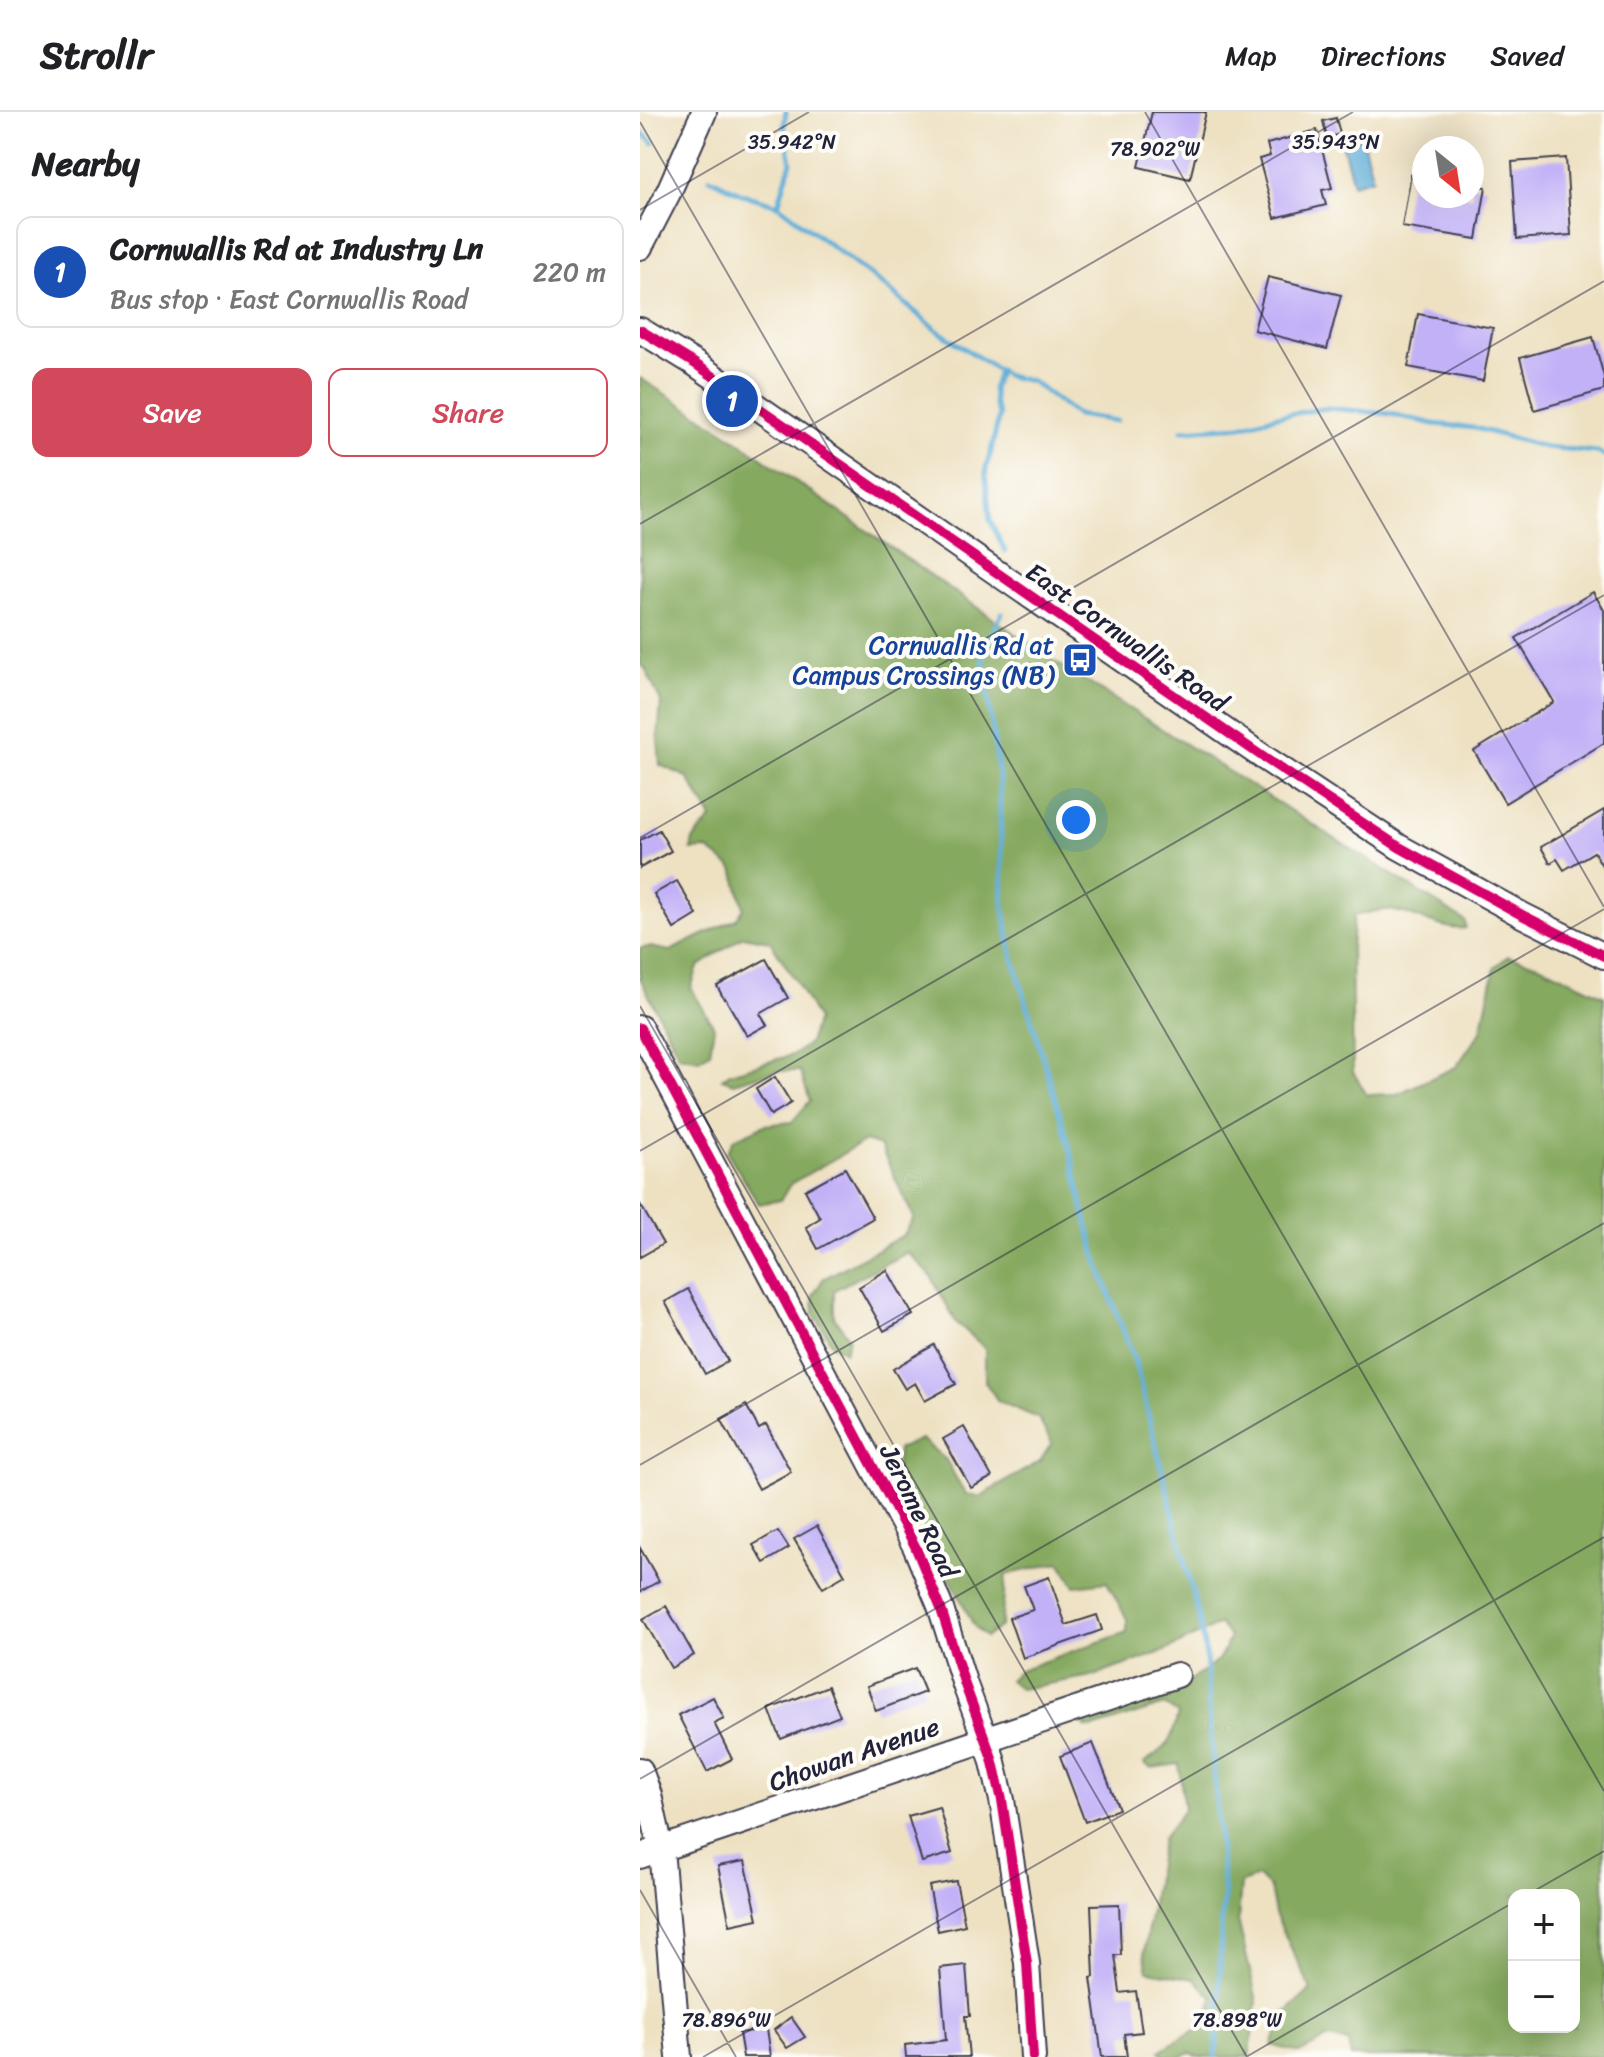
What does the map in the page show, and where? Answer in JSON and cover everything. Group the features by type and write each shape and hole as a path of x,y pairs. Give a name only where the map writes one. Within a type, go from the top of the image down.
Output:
{"street":[{"path":"640,247 704,112"},
{"name":"East Cornwallis Road","path":"640,330 694,363 1254,751 1389,840 1522,915 1604,956"},
{"name":"Jerome Road","path":"640,1028 915,1546 940,1606 1002,1800 1027,1963 1033,2057"},
{"name":"Chowan Avenue","path":"651,1852 1177,1675"},
{"path":"640,1770 649,1795 651,1852 679,2057"}],"green space":[{"path":"640,378 725,432 1054,661 1465,921 1466,928 1457,929 1395,911 1354,916 1351,948 1353,1072 1367,1095 1397,1094 1456,1067 1481,1031 1495,967 1508,956 1537,964 1604,996 1604,2057 1351,2057 1348,2042 1329,2038 1299,2053 1272,2045 1285,2013 1311,1990 1275,1914 1270,1888 1258,1877 1241,1883 1238,1920 1257,2001 1249,2057 1198,2057 1190,2053 1181,2057 1166,2057 1160,2051 1204,2026 1213,1998 1195,1979 1148,1971 1144,1954 1162,1839 1184,1810 1179,1764 1151,1768 1144,1763 1168,1743 1178,1714 1164,1705 1093,1728 1085,1727 1084,1721 1178,1689 1218,1661 1230,1637 1219,1624 1167,1650 1097,1675 1021,1689 1009,1680 1020,1670 1127,1632 1127,1619 1107,1582 1075,1586 1060,1562 1006,1575 1001,1626 986,1637 974,1626 896,1471 898,1449 921,1439 946,1460 965,1494 979,1497 1040,1461 1052,1443 1038,1418 998,1401 985,1382 985,1348 956,1322 931,1276 908,1252 834,1290 834,1317 849,1338 845,1352 832,1344 814,1314 813,1296 823,1279 904,1235 914,1218 880,1146 865,1141 792,1183 780,1200 759,1204 727,1152 734,1139 765,1125 792,1122 810,1101 800,1071 777,1071 733,1083 722,1079 730,1073 795,1054 809,1043 817,1019 770,941 743,936 698,967 691,988 714,1027 710,1052 699,1059 679,1055 640,978 640,948 670,951 736,919 744,908 733,869 707,849 691,850 693,840 712,818 687,777 660,765 658,738 661,702 645,668 640,665"}],"water":[{"path":"1362,138 1373,178 1353,184 1342,143"}],"building":[{"path":"1152,112 1206,112 1190,179 1139,167"},
{"path":"1336,118 1340,134 1327,138 1323,121"},
{"path":"1317,130 1332,188 1322,190 1326,205 1275,218 1259,159 1270,156 1267,144"},
{"path":"1566,158 1571,235 1517,239 1512,162"},
{"path":"1411,174 1412,208 1482,208 1477,239 1402,227"},
{"path":"1268,277 1341,295 1327,349 1254,330"},
{"path":"1418,314 1493,328 1483,381 1408,367"},
{"path":"1593,337 1604,377 1604,390 1534,410 1520,358"},
{"path":"1593,592 1604,610 1604,743 1505,803 1474,751 1554,702 1516,638"},
{"path":"1604,810 1604,869 1594,852 1564,870 1557,859 1550,863 1541,847"},
{"path":"659,830 671,851 640,868 640,840"},
{"path":"677,881 697,915 674,929 654,894"},
{"path":"766,959 788,998 760,1014 767,1025 747,1036 717,986"},
{"path":"775,1077 791,1103 771,1115 756,1089"},
{"path":"845,1168 873,1218 818,1249 806,1227 820,1218 805,1190"},
{"path":"640,1204 663,1244 640,1257"},
{"path":"887,1270 913,1315 884,1331 859,1287"},
{"path":"688,1289 728,1361 705,1374 665,1302"},
{"path":"934,1345 956,1384 925,1401 915,1383 905,1389 893,1369"},
{"path":"746,1405 759,1429 766,1425 791,1472 759,1489 721,1419"},
{"path":"964,1427 992,1477 971,1488 943,1439"},
{"path":"817,1526 845,1575 823,1588 794,1539"},
{"path":"778,1531 789,1548 764,1563 753,1545"},
{"path":"640,1548 659,1581 640,1592"},
{"path":"1049,1577 1066,1625 1097,1615 1102,1630 1023,1658 1009,1618 1033,1610 1024,1586"},
{"path":"666,1606 694,1655 671,1668 643,1619"},
{"path":"915,1668 925,1692 876,1711 867,1686"},
{"path":"828,1686 840,1716 781,1739 769,1709"},
{"path":"713,1697 724,1718 714,1723 732,1759 707,1772 678,1715"},
{"path":"1093,1743 1119,1809 1085,1822 1060,1756"},
{"path":"939,1807 952,1853 922,1862 908,1816"},
{"path":"745,1861 758,1919 730,1925 718,1866"},
{"path":"956,1881 965,1925 938,1931 929,1886"},
{"path":"1119,1904 1121,1955 1115,1955 1120,1993 1136,1991 1142,2032 1124,2034 1127,2057 1102,2057 1091,1978 1094,1977 1091,1905"},
{"path":"966,1965 970,2016 965,2016 969,2057 906,2057 905,2045 946,2040 940,1968"},
{"path":"791,2017 805,2037 787,2048 774,2030"},
{"path":"766,2029 770,2057 743,2057 739,2033"}],"waterway":[{"path":"778,205 791,162 784,125 786,112"},
{"path":"640,131 653,143"},
{"path":"710,178 742,194 778,205 935,329 1007,376 1031,381 1077,415 1117,421"},
{"path":"999,370 993,389 999,415 986,479 990,520 1005,551"},
{"path":"1183,430 1241,426 1277,416 1328,408 1391,414 1434,424 1475,428 1545,447 1598,452 1604,456"},
{"path":"1002,613 983,660 999,777 1003,903 1011,951 1070,1148 1098,1263 1135,1362 1206,1656 1224,1897 1215,2057"}],"cycle path":[{"path":"640,330 694,363 1266,759 1399,847 1604,956"},
{"path":"640,1028 915,1546 940,1606 992,1758 1002,1800 1027,1963 1033,2057"}],"place":[{"name":"Cornwallis Rd at Industry Ln","path":"732,401"},
{"name":"Cornwallis Rd at Campus Crossings (NB)","path":"1080,660"}]}
